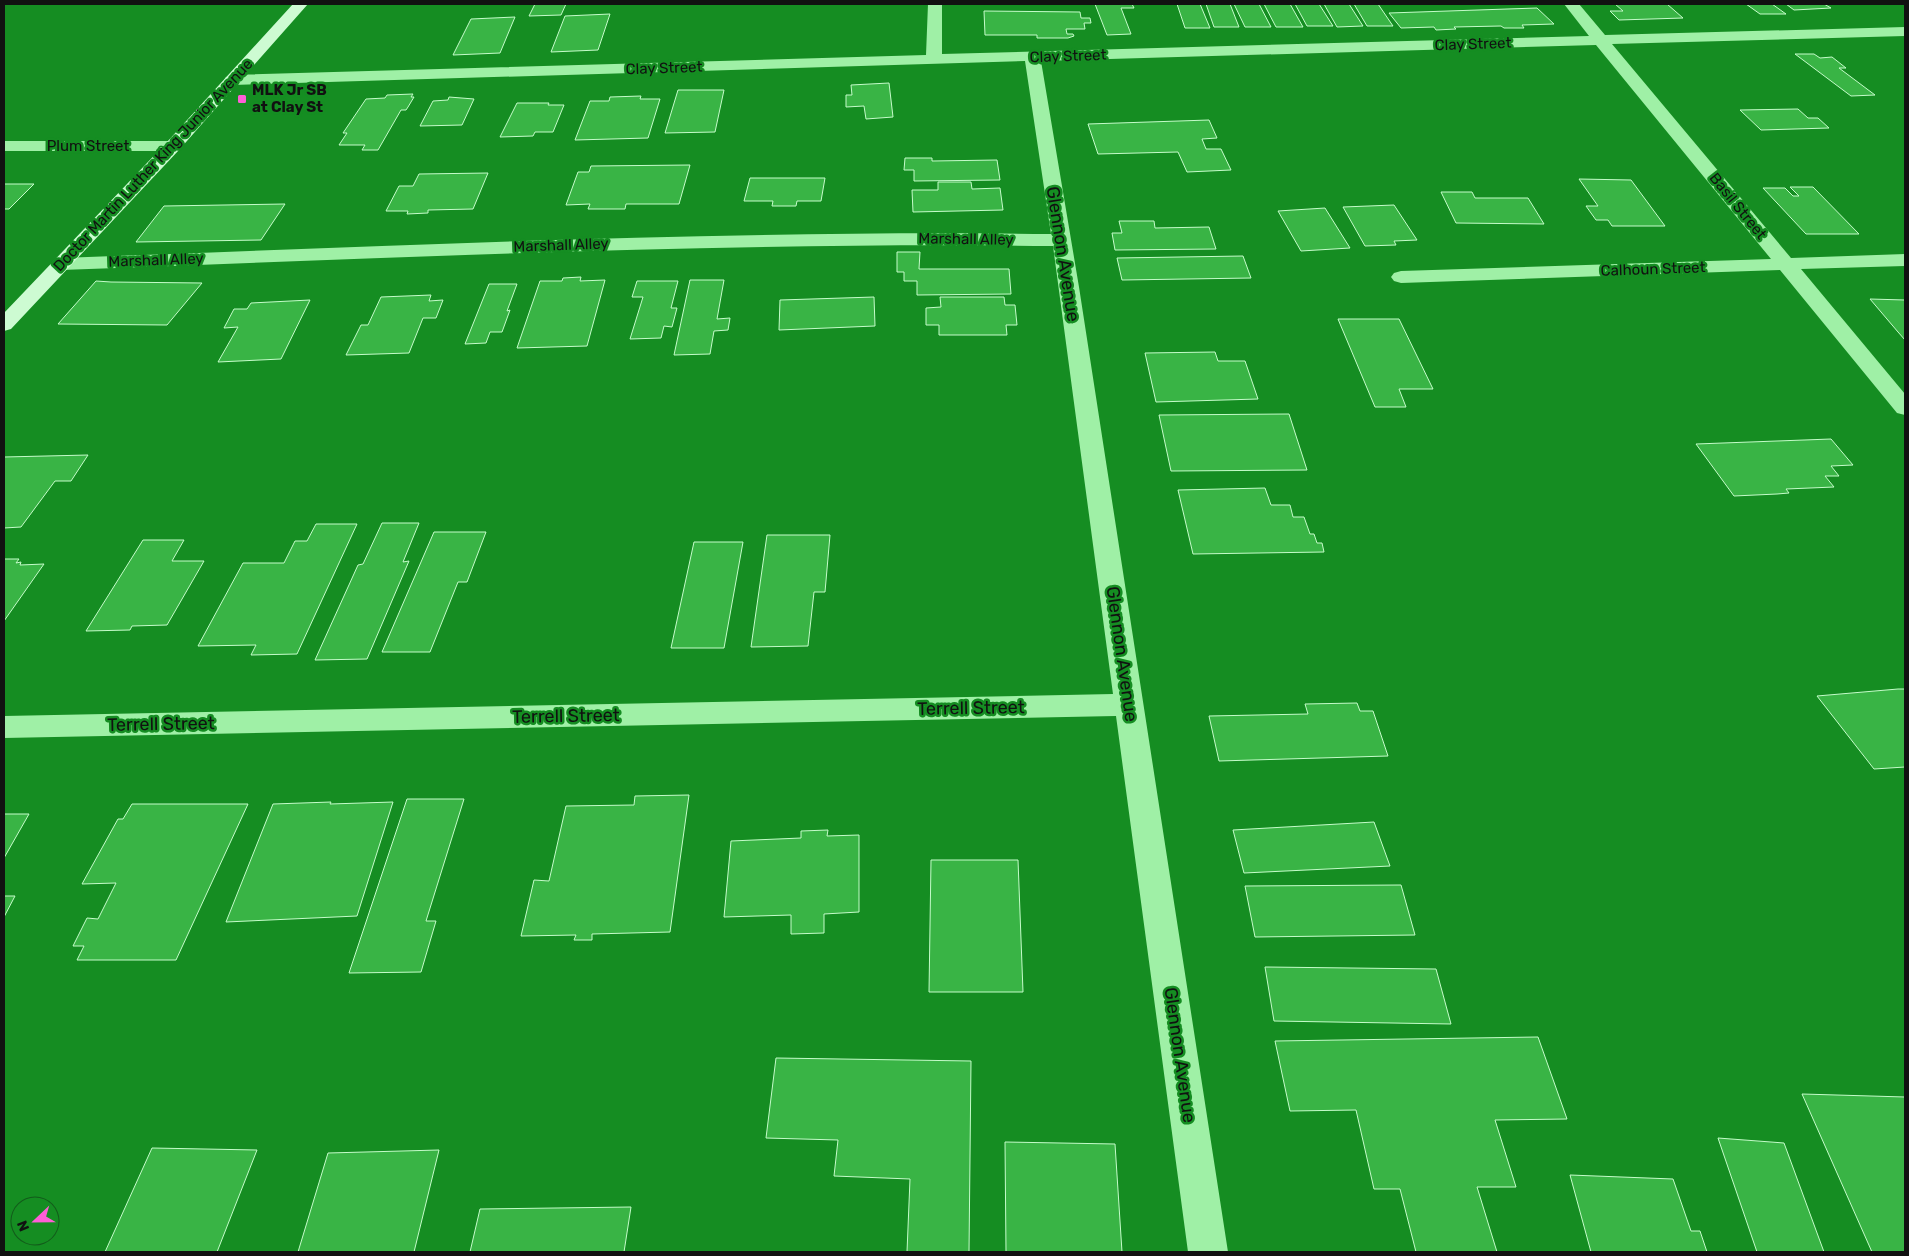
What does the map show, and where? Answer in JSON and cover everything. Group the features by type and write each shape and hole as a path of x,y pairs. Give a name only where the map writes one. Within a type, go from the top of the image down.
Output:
{"main road":[{"name":"Doctor Martin Luther King Junior Avenue","path":"4,324 172,146 301,4"}],"street":[{"path":"934,60 935,4"},
{"name":"Basil Street","path":"1571,4 1905,408"},
{"name":"Clay Street","path":"232,80 1905,31"},
{"name":"Glennon Avenue","path":"1032,57 1061,240 1208,1252"},
{"name":"Plum Street","path":"4,146 172,146"},
{"name":"Marshall Alley","path":"61,264 620,243 899,238 1061,240"},
{"name":"Calhoun Street","path":"1401,277 1905,260"},
{"name":"Terrell Street","path":"4,727 1129,705"}],"building":[{"path":"535,4 566,4 561,15 529,16"},
{"path":"1095,4 1132,4 1134,8 1121,8 1131,34 1107,35"},
{"path":"1177,4 1200,4 1210,28 1185,28"},
{"path":"1206,4 1230,4 1239,27 1214,27"},
{"path":"1234,4 1259,4 1271,27 1245,27"},
{"path":"1264,4 1290,4 1303,27 1276,27"},
{"path":"1295,4 1319,4 1333,26 1307,26"},
{"path":"1324,4 1349,4 1363,26 1337,27"},
{"path":"1354,4 1378,4 1393,26 1367,26"},
{"path":"1615,4 1667,4 1683,18 1619,20 1610,11 1623,11"},
{"path":"1746,4 1772,4 1786,14 1760,14"},
{"path":"1786,4 1824,4 1831,8 1794,10"},
{"path":"1537,8 1554,24 1522,25 1524,28 1504,28 1501,26 1454,27 1456,29 1436,30 1434,27 1401,28 1389,13"},
{"path":"984,11 1080,12 1081,18 1090,18 1091,23 1084,23 1085,29 1066,29 1067,34 1073,34 1074,36 1068,38 1037,38 1037,35 985,35"},
{"path":"610,14 598,50 551,52 565,16"},
{"path":"515,17 500,53 453,55 471,19"},
{"path":"1795,54 1814,54 1820,58 1832,57 1846,68 1839,68 1875,95 1851,96"},
{"path":"889,83 893,117 866,119 864,106 846,107 846,95 852,95 851,85"},
{"path":"678,90 724,90 715,132 665,133"},
{"path":"413,94 411,97 414,97 408,107 406,110 401,110 378,150 362,150 365,145 339,145 347,133 343,133 366,99 385,98 387,95"},
{"path":"641,96 640,99 660,99 648,138 575,140 590,101 609,101 610,97"},
{"path":"449,97 474,99 462,125 420,126 433,101 448,100"},
{"path":"517,103 564,105 553,132 535,132 533,136 500,137"},
{"path":"1798,109 1808,118 1818,118 1829,128 1761,130 1740,110"},
{"path":"1209,120 1217,138 1202,139 1206,149 1221,149 1231,170 1187,172 1178,152 1098,154 1088,124"},
{"path":"905,158 932,158 932,161 997,160 1000,180 914,181 914,170 904,170"},
{"path":"690,165 679,204 626,204 625,209 588,209 590,204 566,205 578,172 589,172 591,166"},
{"path":"488,173 473,209 428,210 428,213 407,214 408,211 386,211 399,186 413,186 419,174"},
{"path":"750,178 825,178 821,201 797,201 796,206 772,206 773,201 744,201"},
{"path":"1579,179 1631,180 1665,226 1612,226 1608,220 1596,220 1586,206 1598,206"},
{"path":"938,182 971,182 972,189 1000,188 1003,210 913,212 912,190 938,190"},
{"path":"4,184 34,184 9,209 4,209"},
{"path":"1790,187 1813,187 1859,234 1806,234 1763,188 1785,188 1793,196 1799,196"},
{"path":"1441,192 1472,192 1475,198 1528,198 1544,224 1456,223"},
{"path":"285,204 261,240 136,242 164,206"},
{"path":"1394,205 1417,240 1394,241 1396,245 1365,246 1343,207"},
{"path":"1325,208 1350,248 1301,251 1278,211"},
{"path":"1119,221 1154,221 1155,228 1209,227 1216,249 1115,250 1112,233 1122,233"},
{"path":"897,252 920,252 919,269 1009,269 1011,294 917,295 917,281 904,281 904,272 897,272"},
{"path":"1243,256 1251,278 1122,280 1117,258"},
{"path":"581,277 580,281 605,280 587,346 517,348 540,281 562,281 563,278"},
{"path":"690,280 724,280 717,319 730,318 728,330 714,331 710,354 674,355"},
{"path":"96,281 202,283 167,325 58,324"},
{"path":"637,281 678,281 671,308 677,308 672,327 664,326 661,338 630,339 643,297 632,297"},
{"path":"489,284 517,284 502,332 490,332 486,343 465,344"},
{"path":"431,295 429,301 443,300 436,318 423,318 409,353 346,355 361,325 368,325 381,297"},
{"path":"874,297 875,326 779,330 780,300"},
{"path":"940,297 1004,297 1005,305 1015,305 1017,325 1006,325 1007,335 939,335 939,325 926,325 926,308 941,307"},
{"path":"1870,299 1905,300 1905,340 1898,332"},
{"path":"310,300 281,359 218,362 238,327 224,328 234,309 247,309 251,303"},
{"path":"1338,319 1399,319 1433,389 1399,389 1406,407 1375,407"},
{"path":"1215,352 1218,361 1245,361 1258,399 1156,402 1145,353"},
{"path":"1289,414 1307,470 1171,471 1159,415"},
{"path":"1831,439 1853,465 1831,466 1839,476 1825,476 1834,487 1786,489 1789,493 1734,496 1696,444"},
{"path":"88,455 71,481 55,481 21,527 4,528 4,457"},
{"path":"1265,488 1271,505 1290,505 1293,517 1304,517 1310,534 1314,534 1317,543 1322,543 1324,552 1193,554 1178,490"},
{"path":"382,523 419,523 403,562 409,561 367,659 315,660 358,565 363,564"},
{"path":"316,524 357,524 297,654 251,655 256,645 198,646 243,563 284,563 295,541 307,541"},
{"path":"434,532 486,532 467,582 458,582 430,652 382,652"},
{"path":"767,535 830,535 825,592 814,592 808,646 751,647"},
{"path":"143,540 184,540 172,561 204,561 167,625 132,626 130,630 86,631"},
{"path":"694,542 743,542 724,648 671,648"},
{"path":"4,559 19,559 16,563 21,562 20,565 44,564 4,621"},
{"path":"1905,689 1905,767 1874,769 1817,696"},
{"path":"1357,703 1360,711 1373,711 1388,756 1219,761 1209,716 1308,714 1305,704"},
{"path":"689,795 670,932 592,934 592,940 574,940 576,935 521,936 534,880 549,881 566,806 634,805 635,796"},
{"path":"407,799 464,799 426,921 436,921 421,972 349,973"},
{"path":"331,802 330,804 393,802 357,916 226,922 273,804"},
{"path":"132,804 248,804 176,960 77,960 84,946 73,946 87,918 98,919 116,883 82,884 118,819 123,819"},
{"path":"4,814 29,814 4,858"},
{"path":"1374,822 1390,866 1244,873 1233,830"},
{"path":"828,830 827,836 859,835 859,912 824,914 824,933 791,934 791,915 724,917 731,841 801,838 801,831"},
{"path":"931,860 1018,860 1023,992 929,992"},
{"path":"1401,885 1415,935 1255,937 1245,886"},
{"path":"4,896 15,896 4,917"},
{"path":"1265,967 1436,969 1451,1024 1274,1021"},
{"path":"1538,1037 1567,1119 1495,1120 1516,1187 1477,1187 1497,1252 1416,1252 1400,1189 1374,1189 1356,1110 1290,1111 1275,1041"},
{"path":"776,1058 971,1061 969,1252 907,1252 910,1179 834,1176 838,1140 766,1138"},
{"path":"1802,1094 1905,1097 1905,1252 1872,1252"},
{"path":"1718,1138 1784,1143 1824,1252 1757,1252"},
{"path":"1005,1142 1115,1144 1122,1252 1006,1252"},
{"path":"152,1148 257,1150 217,1252 105,1252"},
{"path":"439,1150 414,1252 298,1252 328,1153"},
{"path":"1570,1175 1673,1179 1691,1231 1700,1231 1707,1252 1591,1252"},
{"path":"631,1207 624,1252 470,1252 480,1209"}],"place":[{"name":"MLK Jr SB at Clay St","path":"242,99"}]}
